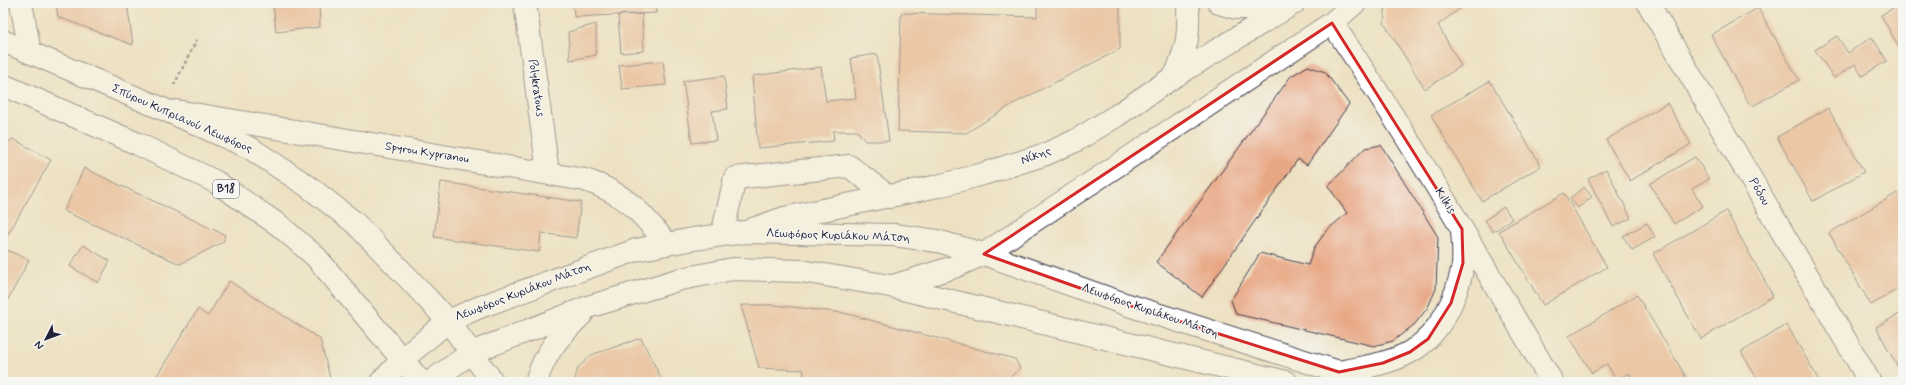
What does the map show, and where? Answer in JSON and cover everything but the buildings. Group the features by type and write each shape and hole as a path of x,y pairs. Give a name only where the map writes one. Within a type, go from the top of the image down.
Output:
{"main road":[{"path":"21,3 30,52"},
{"name":"Polykratous","path":"525,3 548,172"},
{"path":"1175,76 1187,47 1188,3"},
{"path":"1219,3 1236,8 1290,6"},
{"path":"890,286 954,268 984,254 1332,23 1355,3"},
{"name":"Ρόδου","path":"1648,3 1870,382"},
{"name":"Νίκης","path":"745,232 763,224 784,218 889,197 960,180 1046,154 1075,141 1116,116 1175,76 1290,6"},
{"name":"Kilkis","path":"1332,23 1367,75 1462,229 1552,382"},
{"name":"Σπύρου Κυπριανού Λεωφόρος","path":"3,41 163,109 250,148 308,187 356,223 448,321 493,382"},
{"name":"B18","path":"3,85 138,144 216,182 280,226 316,258 421,382"},
{"name":"Spyrou Kyprianou","path":"163,109 548,172 585,180 612,190 634,207 667,244"},
{"path":"722,235 735,178 849,166 889,197"},
{"path":"1339,372 1383,363 1410,352 1428,339 1452,303 1463,263 1462,229"},
{"name":"Λεωφόρος Κυριάκου Μάτση","path":"381,382 403,359 448,321 486,304 584,267 636,250 745,232 894,235 938,242 984,254 1139,308 1339,372 1364,382"},
{"path":"430,382 471,353 588,307 681,279 733,269 801,271 890,286 1286,382"},
{"path":"536,382 542,364 554,343 588,307"},
{"path":"1215,364 1240,382"}],"path":[{"path":"163,109 197,39"}],"highlighted area":[{"path":"1332,23 1462,229 1463,263 1451,303 1428,339 1410,352 1383,363 1339,372 1125,304 984,254"}]}
